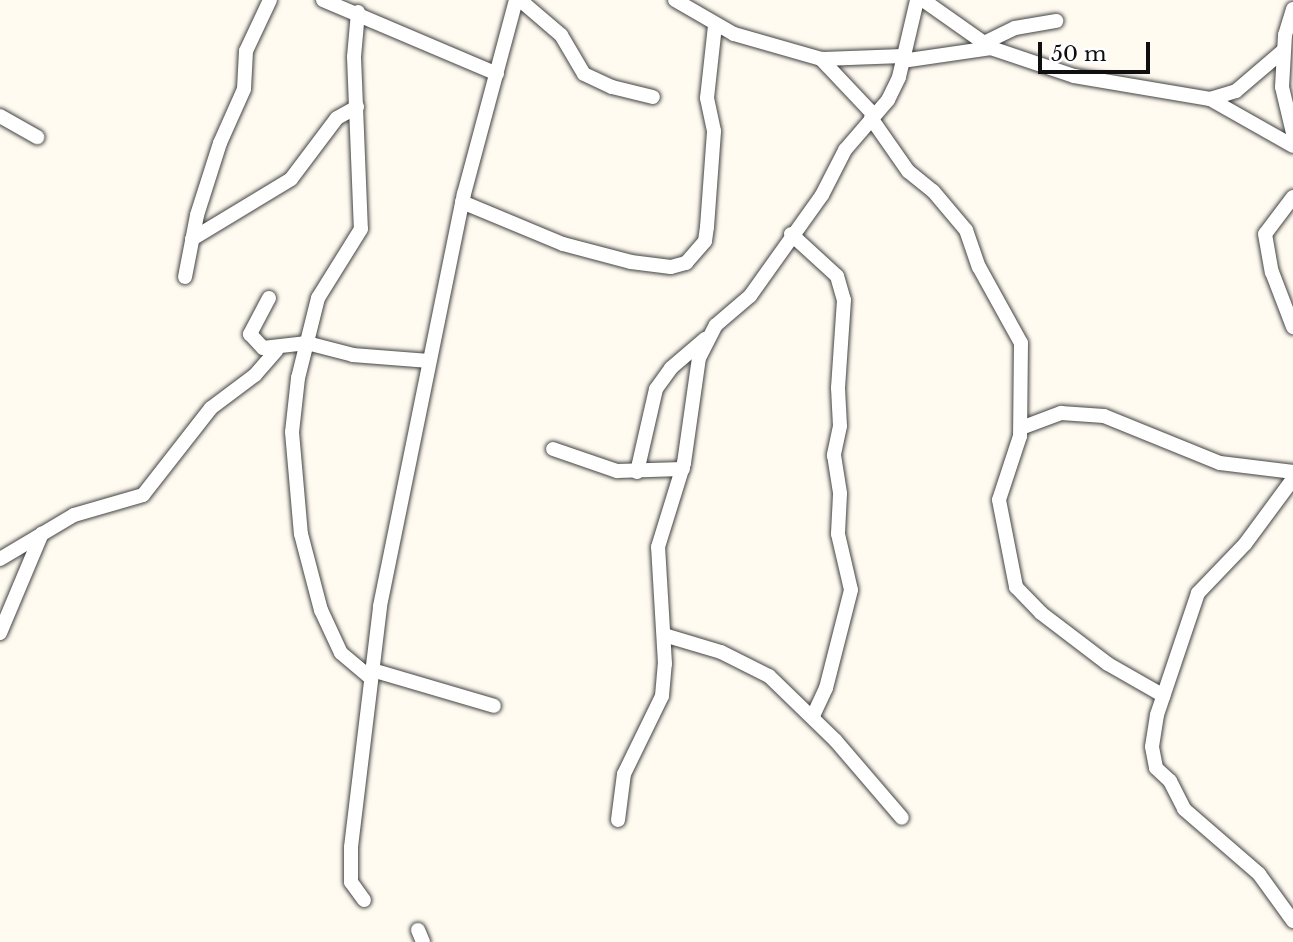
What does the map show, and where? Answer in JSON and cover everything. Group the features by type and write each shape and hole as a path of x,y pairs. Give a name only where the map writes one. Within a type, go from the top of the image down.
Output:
{"street":[{"path":"185,277 192,239 220,144 244,89 246,51 270,0"},
{"path":"323,0 359,12 497,74"},
{"path":"364,900 353,889 350,863 371,674 396,517 462,202 518,0 561,35 575,62 591,79 653,97"},
{"path":"675,0 715,26 821,59 903,58 987,46 1015,27 1056,21"},
{"path":"638,472 656,389 671,368 750,296 791,234 822,195 845,150 888,100 903,58 917,0"},
{"path":"923,0 987,46 1074,76 1210,99 1293,146"},
{"path":"1293,9 1284,50 1282,87 1293,133"},
{"path":"359,12 354,57 361,229 318,298 307,343 292,432 301,534 330,637 371,674 495,706"},
{"path":"462,202 563,244 631,262 671,267 686,263 705,241 707,227 714,131 707,98 715,26"},
{"path":"1210,99 1236,91 1284,50"},
{"path":"821,59 873,117 908,171 933,191 975,244 979,267 1021,343 1021,428 999,500 1016,587 1027,601 1108,664 1164,696"},
{"path":"192,239 283,186 337,118 357,107"},
{"path":"0,116 37,137"},
{"path":"1293,197 1265,234 1272,272 1293,327"},
{"path":"791,234 837,276 844,300 838,388 841,416 834,455 840,494 838,534 851,590 826,688 813,716"},
{"path":"269,298 250,334 255,344 277,350 307,343 353,355 429,361"},
{"path":"618,820 624,774 662,696 664,635 658,547 660,529 683,469 699,358 710,334"},
{"path":"0,559 74,515 143,495 211,408 255,375 277,350"},
{"path":"1021,428 1062,414 1104,416 1220,463 1293,472"},
{"path":"553,449 617,471 683,469"},
{"path":"1293,479 1245,544 1198,593 1153,729 1156,768 1170,780 1184,809 1259,874 1293,921"},
{"path":"0,633 42,534"},
{"path":"664,635 721,652 769,676 813,716 902,818"}]}
